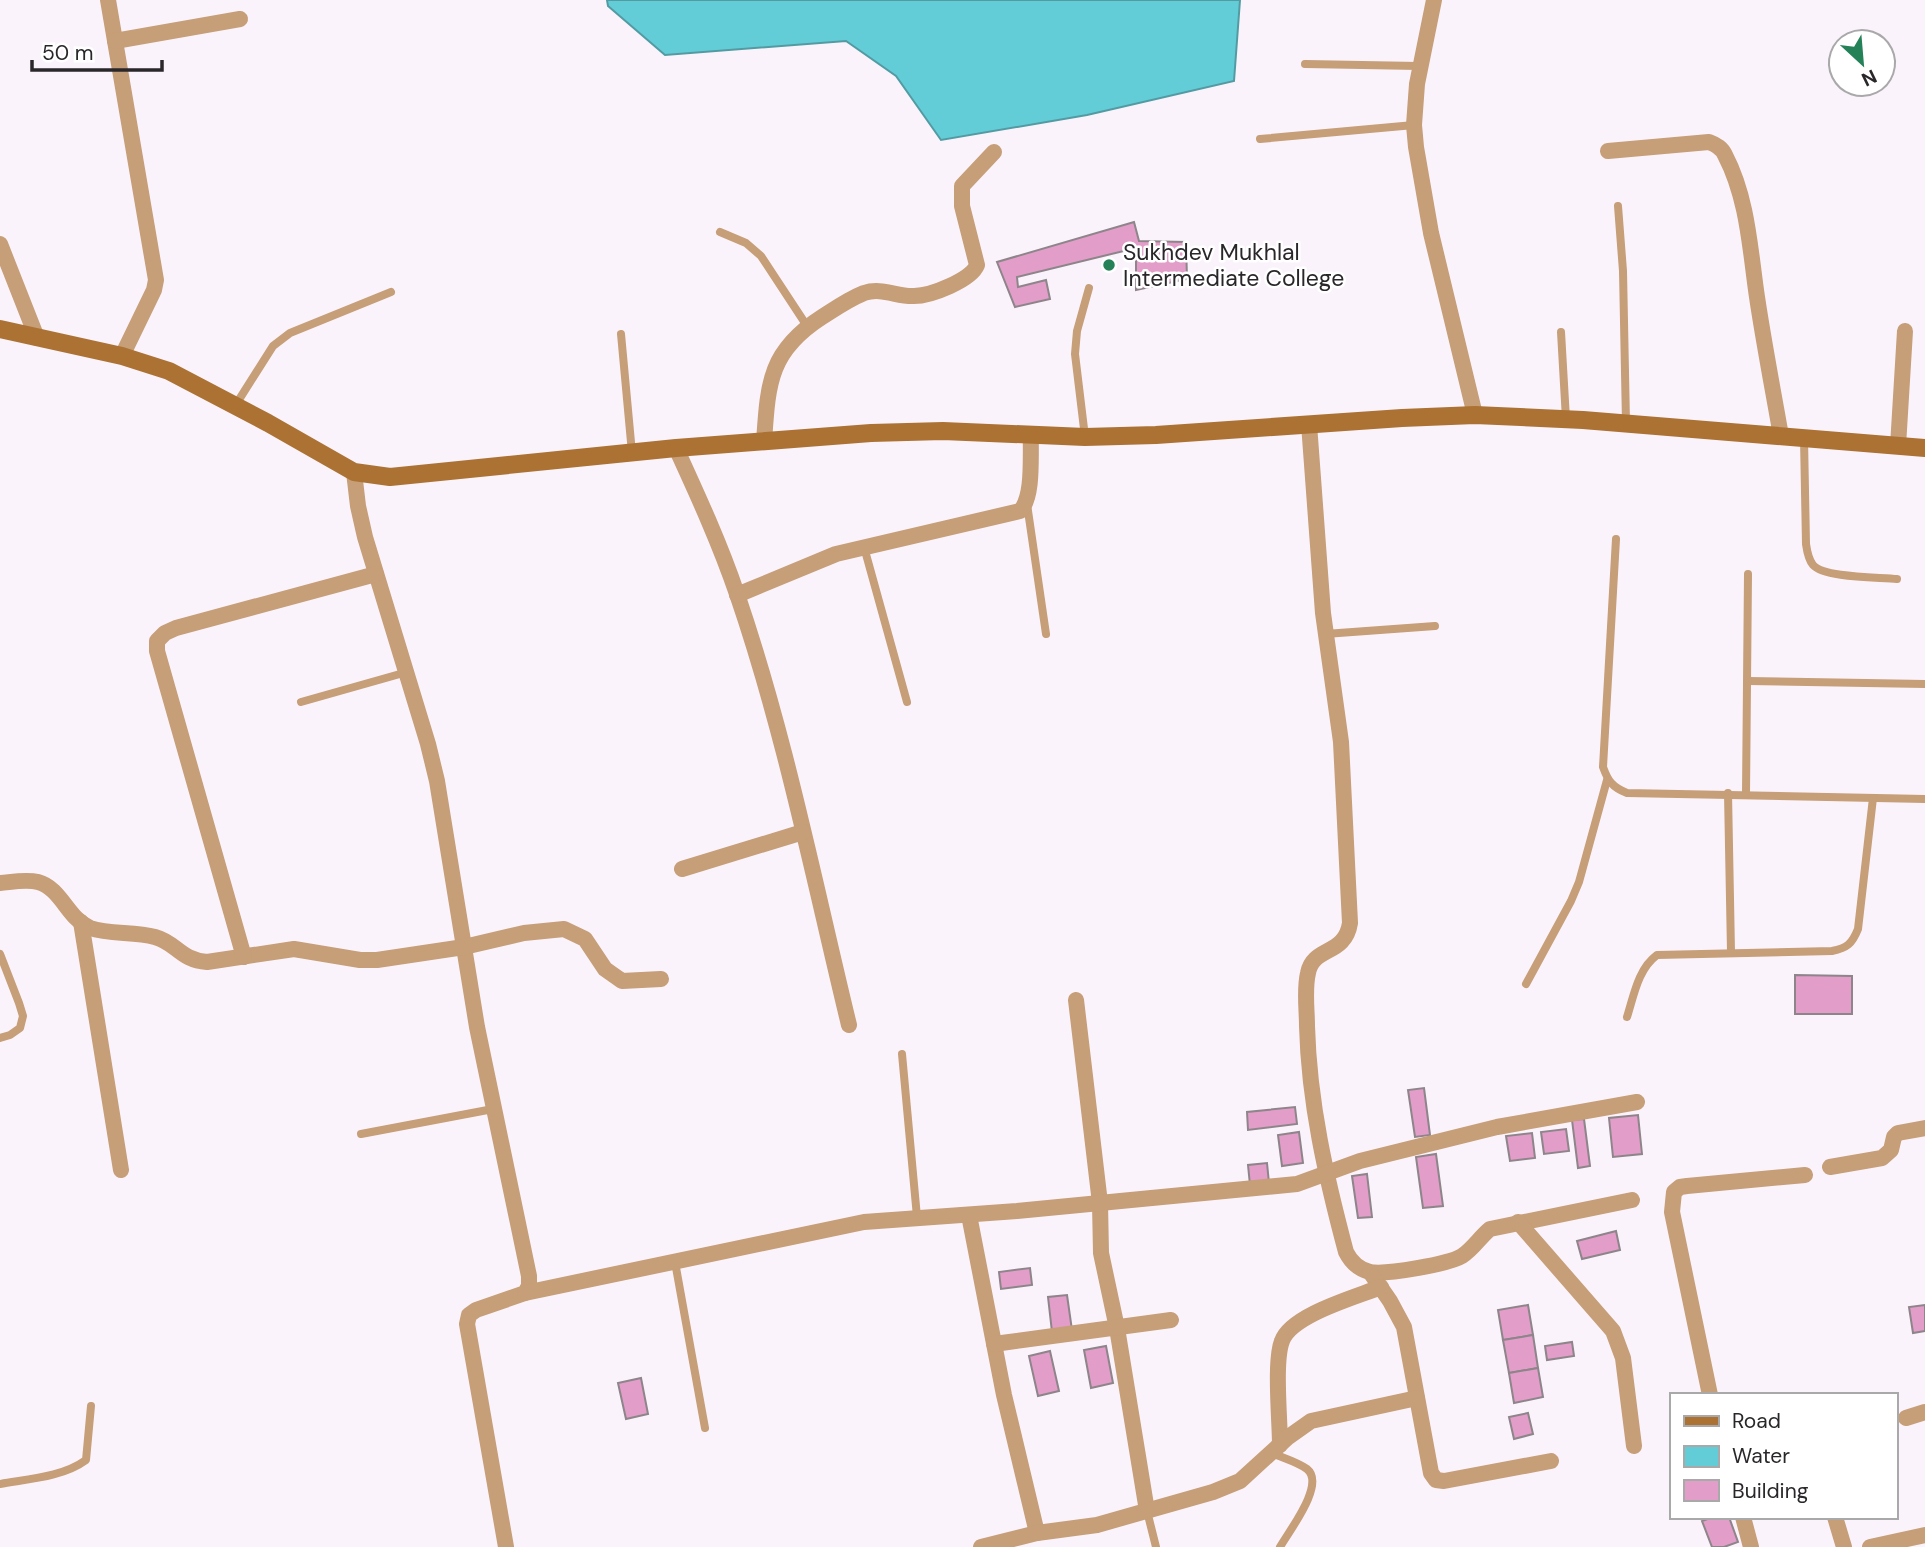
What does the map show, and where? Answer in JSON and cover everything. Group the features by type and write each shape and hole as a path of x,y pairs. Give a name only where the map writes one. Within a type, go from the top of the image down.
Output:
{"main road":[{"path":"0,330 122,356 169,372 354,472 390,477 676,447 909,432 1156,435 1475,415 1626,423 1925,448"}],"street":[{"path":"108,0 156,281 122,356"},
{"path":"1434,0 1419,66 1414,125 1419,172 1429,223 1475,415"},
{"path":"115,41 240,19"},
{"path":"1608,151 1709,142 1725,153 1746,217 1781,436"},
{"path":"764,442 768,390 772,374 787,347 807,326 864,293 882,291 916,297 965,279 974,273 977,265 961,196 962,186 994,152"},
{"path":"0,244 37,338"},
{"path":"1898,446 1905,331"},
{"path":"1309,424 1325,634 1341,742 1350,923 1348,936 1340,944 1318,956 1310,964 1307,976 1309,1073 1325,1175 1346,1252 1351,1261 1370,1272 1404,1327 1431,1473 1436,1480 1444,1481 1550,1461"},
{"path":"737,595 814,562 864,547 1020,511 1027,504 1031,434"},
{"path":"676,447 710,523 737,595 769,697 849,1025"},
{"path":"354,472 358,506 376,574 437,781 493,1109 529,1276 529,1286 525,1293"},
{"path":"244,957 156,651 157,641 176,628 376,574"},
{"path":"682,869 803,832"},
{"path":"0,883 34,881 45,884 90,928 157,937 194,961 207,962 293,949 360,960 377,960 464,947 524,933 564,929 585,939 605,969 622,981 661,979"},
{"path":"81,922 121,1170"},
{"path":"1076,1000 1100,1203 1101,1253 1147,1511"},
{"path":"506,1547 467,1324 469,1315 476,1310 525,1293 864,1222 969,1215 1297,1184 1360,1161 1497,1127 1637,1102"},
{"path":"1830,1167 1882,1158 1891,1150 1894,1137 1898,1133 1925,1128"},
{"path":"1710,1393 1680,1261 1672,1212 1674,1192 1687,1186 1805,1175"},
{"path":"1370,1272 1454,1260 1465,1254 1480,1236 1490,1229 1632,1200"},
{"path":"969,1215 994,1344 1037,1533"},
{"path":"1518,1222 1613,1331 1623,1359 1634,1446"},
{"path":"1276,1449 1279,1354 1282,1339 1291,1327 1305,1318 1381,1287"},
{"path":"994,1344 1171,1320"},
{"path":"981,1547 1037,1533 1097,1524 1240,1482 1311,1421 1417,1398"},
{"path":"1906,1418 1925,1412"},
{"path":"1744,1519 1751,1547"},
{"path":"1836,1519 1844,1547"},
{"path":"1870,1547 1925,1535"}],"lane":[{"path":"1305,64 1419,66"},
{"path":"1260,139 1414,125"},
{"path":"1618,206 1623,271 1626,423"},
{"path":"720,232 746,243 761,256 807,326"},
{"path":"1085,436 1075,354 1077,331 1089,288"},
{"path":"235,406 273,346 290,332 391,292"},
{"path":"1561,332 1566,419"},
{"path":"621,334 632,453"},
{"path":"1804,438 1806,544 1808,557 1814,567 1825,572 1897,579"},
{"path":"1027,504 1046,634"},
{"path":"1616,539 1603,767 1607,780 1615,789 1627,793 1925,799"},
{"path":"864,547 907,702"},
{"path":"1746,794 1748,575"},
{"path":"1325,634 1435,626"},
{"path":"301,702 407,672"},
{"path":"1748,681 1925,684"},
{"path":"1526,984 1579,883 1607,780"},
{"path":"1728,793 1731,952"},
{"path":"1628,1017 1642,972 1648,961 1657,955 1832,951 1843,949 1852,943 1858,929 1873,798"},
{"path":"0,954 23,1016 20,1028 0,1038"},
{"path":"902,1054 917,1217"},
{"path":"360,1134 493,1109"},
{"path":"675,1262 705,1428"},
{"path":"0,1484 64,1471 77,1467 86,1460 92,1406"},
{"path":"1276,1449 1307,1469 1314,1484 1311,1494 1280,1547"},
{"path":"1147,1511 1156,1547"}],"water":[{"path":"607,0 1240,0 1234,81 1087,115 941,140 896,76 846,41 665,55 608,6"}],"building":[{"name":"Sukhdev Mukhlal Intermediate College","path":"1134,222 1139,241 1186,242 1187,279 1136,290 1136,248 1017,277 1018,287 1046,280 1050,299 1015,307 997,262"},
{"path":"1795,975 1852,976 1852,1014 1795,1014"},
{"path":"1424,1088 1430,1135 1415,1137 1408,1090"},
{"path":"1295,1107 1297,1124 1248,1130 1247,1112"},
{"path":"1638,1115 1642,1154 1613,1157 1609,1118"},
{"path":"1584,1119 1590,1166 1578,1168 1572,1120"},
{"path":"1566,1129 1569,1151 1544,1154 1541,1132"},
{"path":"1299,1132 1303,1163 1282,1166 1278,1135"},
{"path":"1532,1133 1535,1158 1510,1161 1506,1136"},
{"path":"1436,1154 1443,1206 1423,1208 1416,1157"},
{"path":"1267,1163 1269,1183 1250,1185 1248,1165"},
{"path":"1367,1174 1372,1217 1358,1218 1352,1176"},
{"path":"1616,1231 1620,1250 1582,1259 1577,1241"},
{"path":"1030,1268 1032,1285 1001,1289 999,1272"},
{"path":"1067,1295 1072,1330 1052,1332 1048,1297"},
{"path":"1528,1305 1533,1335 1503,1340 1498,1310"},
{"path":"1925,1305 1925,1331 1913,1333 1909,1307"},
{"path":"1533,1335 1538,1368 1509,1373 1503,1340"},
{"path":"1572,1342 1574,1356 1547,1360 1545,1346"},
{"path":"1106,1346 1113,1383 1091,1388 1084,1350"},
{"path":"1050,1351 1059,1391 1038,1396 1029,1356"},
{"path":"1538,1368 1543,1397 1514,1403 1509,1373"},
{"path":"641,1378 648,1414 626,1419 618,1383"},
{"path":"1528,1413 1533,1434 1514,1439 1509,1417"},
{"path":"1730,1519 1738,1542 1724,1547 1712,1547 1702,1521"}],"place":[{"name":"Sukhdev Mukhlal Intermediate College","path":"1109,265"}]}
